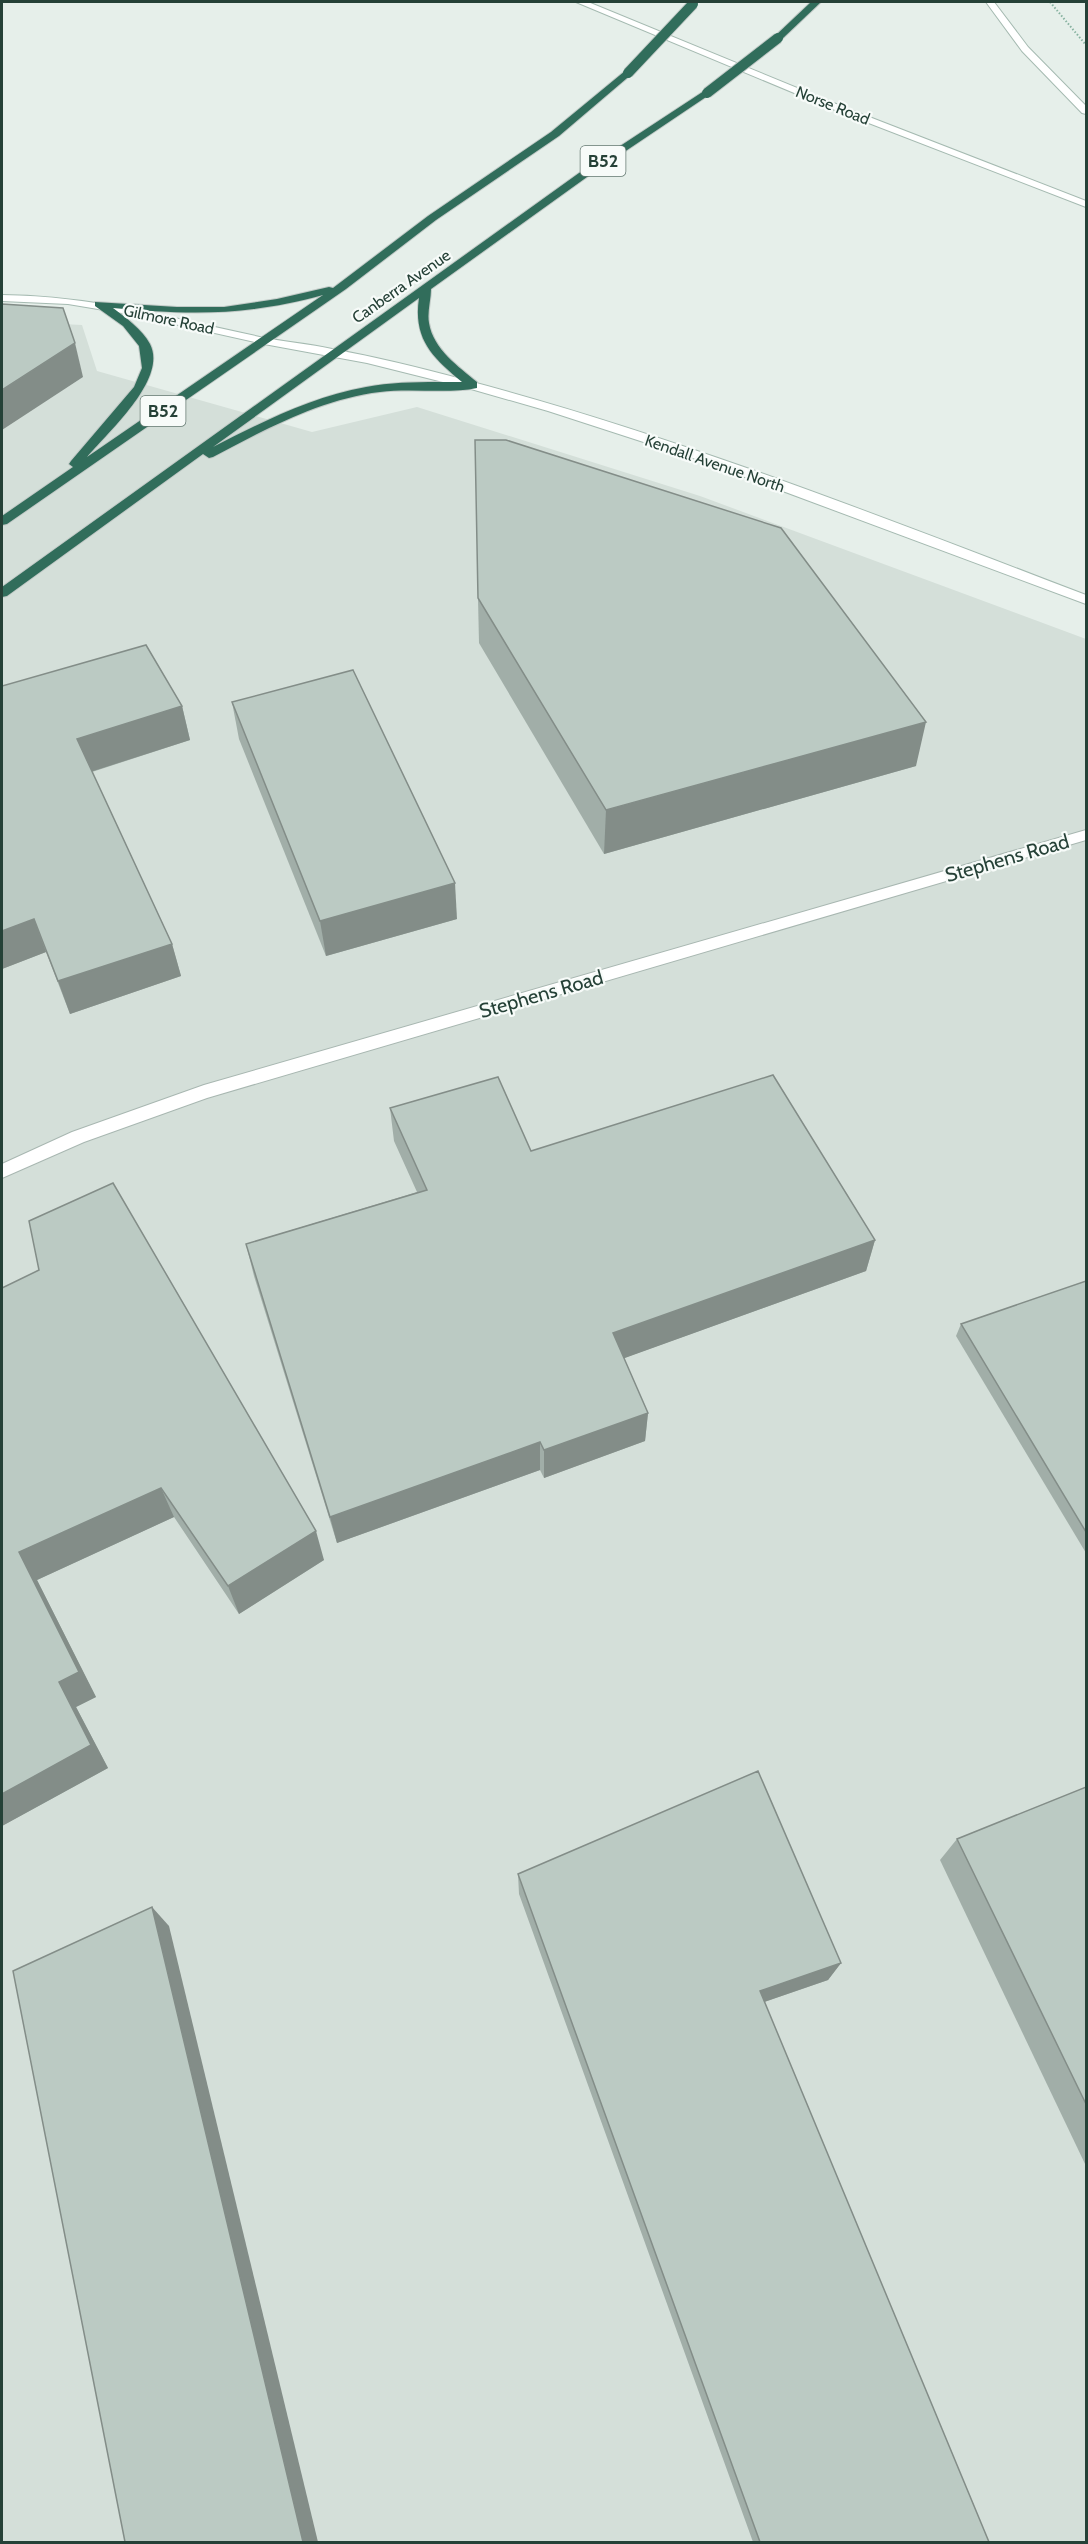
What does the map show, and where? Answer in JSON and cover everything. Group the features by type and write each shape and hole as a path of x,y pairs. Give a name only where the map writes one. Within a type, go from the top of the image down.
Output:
{"highway":[{"name":"Canberra Avenue","path":"2,593 583,175 707,93 778,38 816,2"},
{"name":"Canberra Avenue","path":"2,521 342,286 432,218 555,134 627,73 694,3"},
{"path":"99,304 223,310 294,300 342,286"},
{"path":"426,290 423,324 428,338 443,359 473,385"},
{"path":"60,481 139,388 148,368 145,345 127,324 99,304"},
{"path":"148,487 261,427 331,399 367,390 402,386 473,385"}],"street":[{"name":"Norse Road","path":"581,2 838,108 1086,204"},
{"path":"990,2 1026,49 1086,111"},
{"name":"Gilmore Road","path":"2,298 29,297 99,304 334,353"},
{"name":"Kendall Avenue North","path":"334,353 473,385 662,443 916,535 1086,600"},
{"name":"Stephens Road","path":"2,1171 78,1137 204,1092 1086,835"}],"path":[{"path":"1050,2 1086,45"}],"shaded area":[{"path":"2,321 82,325 97,371 312,432 417,407 700,496 1086,639 1086,2542 2,2542"}],"building":[{"path":"2,304 63,308 75,343 2,390"},
{"path":"475,440 506,440 781,528 926,722 606,810 478,598"},
{"path":"146,645 182,706 77,739 172,944 58,981 34,919 2,931 2,686"},
{"path":"353,670 455,883 320,921 232,702"},
{"path":"773,1075 875,1240 613,1333 648,1413 544,1450 540,1442 330,1517 246,1244 427,1190 390,1108 498,1077 531,1151"},
{"path":"113,1183 316,1531 228,1586 161,1488 19,1552 79,1672 59,1682 91,1745 2,1794 2,1288 39,1270 29,1221"},
{"path":"1086,1281 1086,1532 961,1324"},
{"path":"758,1771 841,1963 760,1991 989,2542 760,2542 518,1874"},
{"path":"1086,1787 1086,2104 957,1839"},
{"path":"152,1907 303,2542 125,2542 13,1971"}]}
